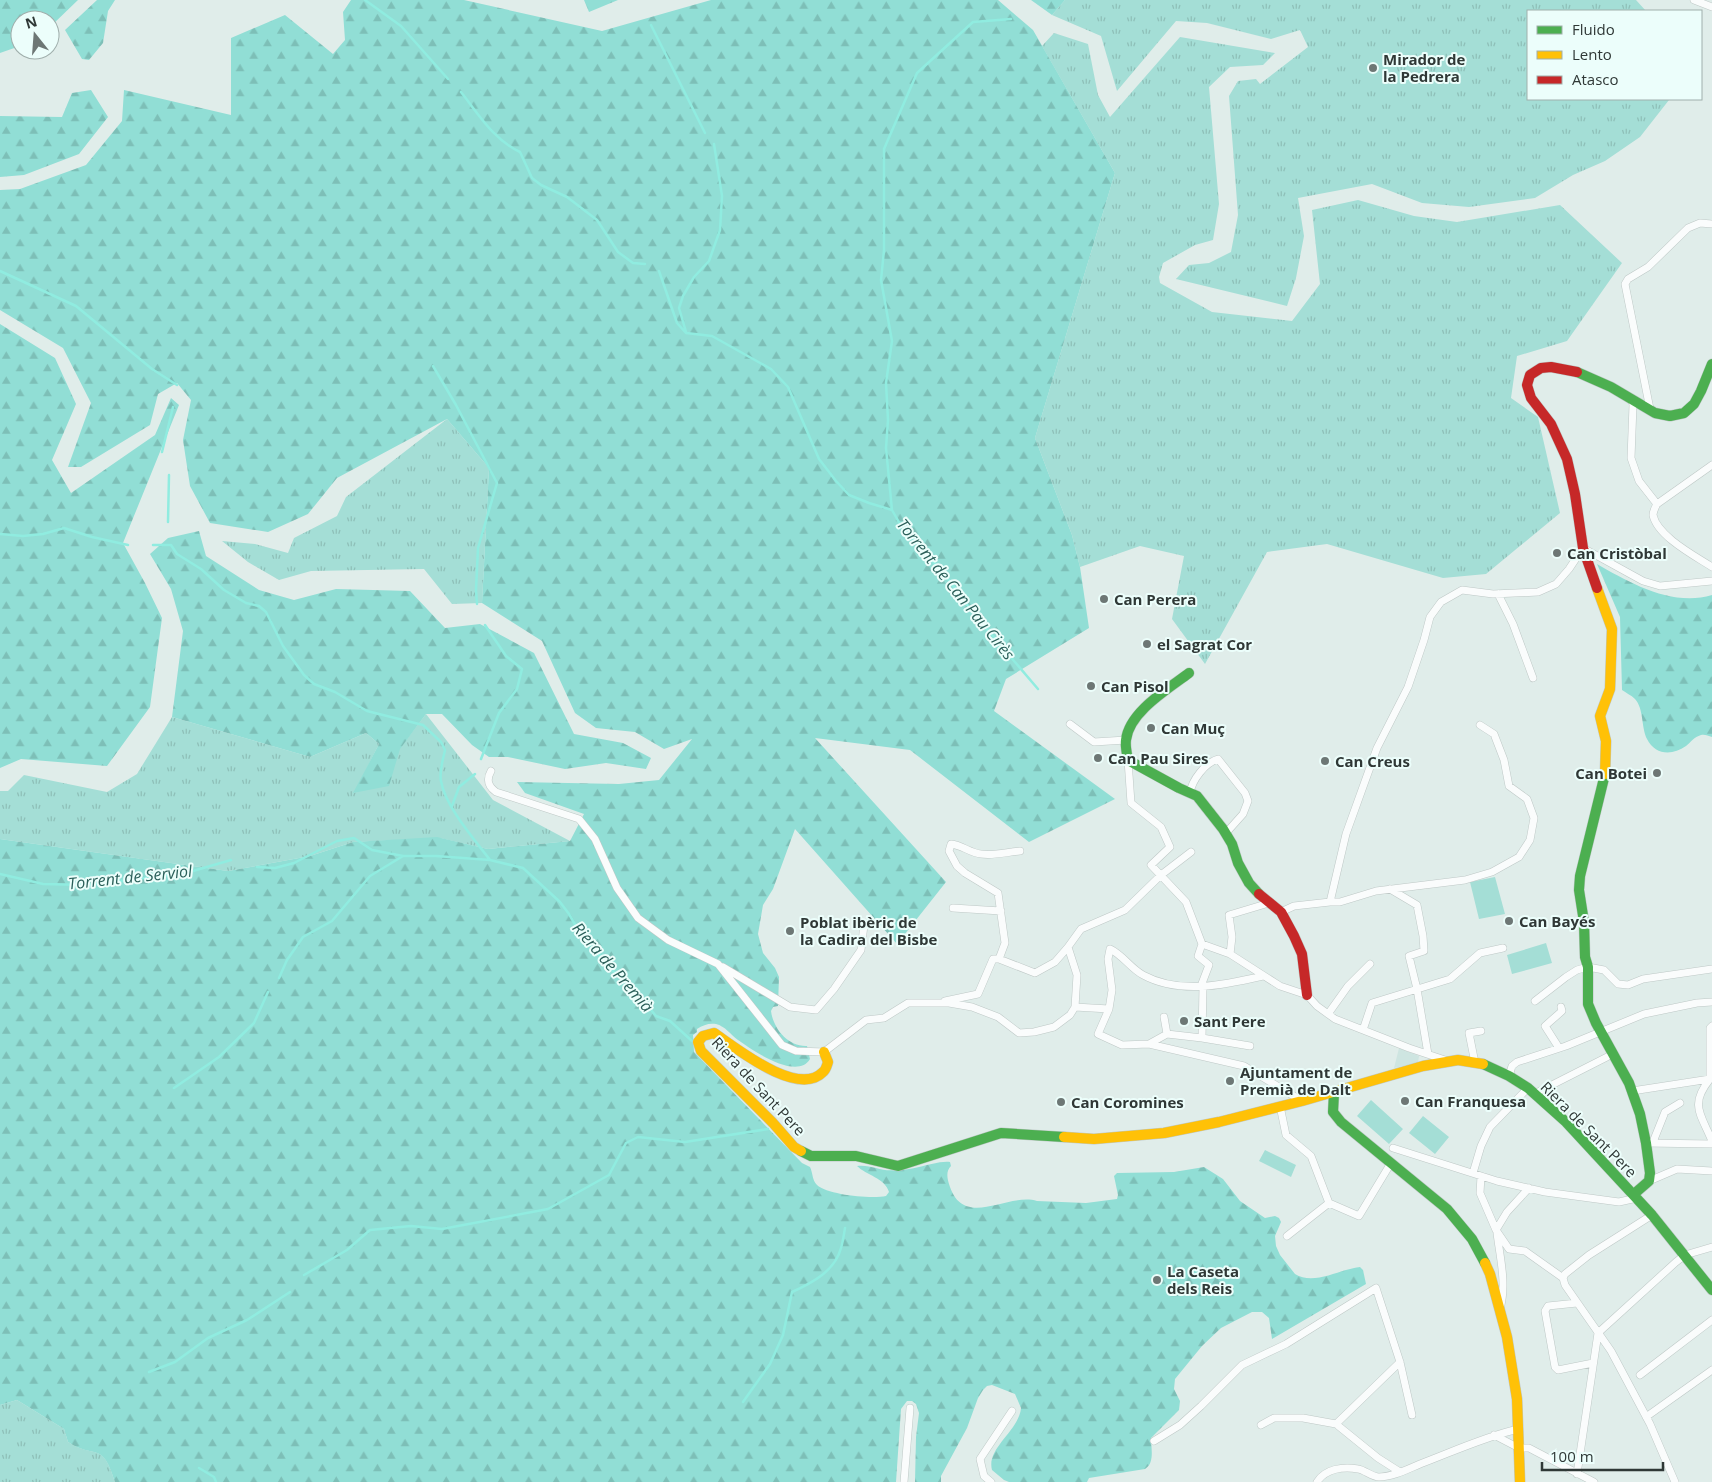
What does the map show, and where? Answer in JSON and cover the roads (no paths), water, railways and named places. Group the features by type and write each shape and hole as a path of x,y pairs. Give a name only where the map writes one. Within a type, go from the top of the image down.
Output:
{"street":[{"path":"1694,0 1712,7"},
{"path":"1650,409 1625,284 1628,279 1648,267 1688,228 1700,223 1712,224"},
{"path":"1648,1181 1650,1172 1649,1142 1640,1114 1632,1091 1600,1032 1588,1004 1588,966 1585,957 1584,922 1579,890 1580,876 1605,775 1606,741 1600,716 1610,689 1612,629 1582,548 1582,537 1570,468 1553,428 1528,393 1527,381 1530,375 1537,369 1553,366 1579,373 1665,416 1683,413 1691,408 1702,390 1712,364"},
{"path":"1632,399 1631,458 1640,481 1657,504"},
{"path":"1712,465 1657,504 1653,516 1666,536 1712,567"},
{"path":"1582,548 1643,581 1660,586 1712,582"},
{"path":"1330,902 1349,826 1377,748 1408,687 1430,616 1441,602 1462,590 1498,594 1538,592 1556,584 1569,570 1582,548"},
{"path":"1498,594 1513,624 1533,678"},
{"path":"1190,674 1135,717 1126,740 1131,803 1161,827 1170,846 1151,866 1186,902 1202,944 1198,956 1208,963 1209,966 1202,986 1202,1038"},
{"path":"1070,724 1094,742 1126,740"},
{"path":"1281,912 1294,906 1340,902 1376,891 1465,880 1492,872 1518,857 1530,840 1534,818 1527,799 1509,786 1504,760 1494,734 1480,725"},
{"path":"1128,760 1197,796 1226,833 1238,863 1249,883 1281,912 1302,954 1307,995"},
{"path":"1190,793 1193,782 1210,762 1218,760 1245,793 1248,801 1243,814 1226,833"},
{"path":"491,771 487,778 489,786 496,792 579,819 595,839 617,888 638,918 668,940 718,964 790,1007 816,1010 834,989 861,950 864,925"},
{"path":"999,959 1005,944 998,893 965,873 957,866 949,851 951,844 961,845 979,854 991,855 1020,851"},
{"path":"935,1003 978,994 993,959 999,959 1035,973 1055,962 1081,930 1125,910 1160,875 1191,852"},
{"path":"1390,889 1416,905 1423,936 1424,951 1409,956 1418,989 1428,1054"},
{"path":"1230,954 1232,937 1229,915 1269,903"},
{"path":"953,908 1001,911"},
{"path":"1202,944 1230,954 1280,986 1307,995 1317,1006 1336,1019 1449,1061"},
{"path":"718,964 782,1045 796,1051 824,1052 866,1020 884,1018 908,1003 949,1003 972,1007 998,1017 1019,1033 1034,1032 1054,1026 1070,1014 1075,1007 1077,976 1068,947"},
{"path":"1362,1030 1372,1004 1450,979 1480,953 1502,948"},
{"path":"1263,976 1202,986 1158,983 1140,973 1118,952 1110,949 1108,958 1112,990 1109,1009 1098,1034 1122,1045 1149,1044 1244,1066 1302,1101"},
{"path":"1328,1014 1348,986 1370,964"},
{"path":"1535,1001 1566,977 1588,966 1604,970 1618,984 1628,985 1643,979 1712,969"},
{"path":"1509,1076 1512,1066 1517,1062 1559,1048 1628,1019 1661,1009 1712,1002"},
{"path":"1075,1007 1109,1009"},
{"path":"1559,1048 1546,1026 1562,1011 1561,1007"},
{"path":"1164,1017 1166,1034"},
{"path":"1649,1142 1712,1143 1697,1104 1701,1090 1710,1079 1710,1028 1712,1026"},
{"path":"1475,1063 1469,1033 1480,1031"},
{"name":"Riera de Sant Pere","path":"824,1052 828,1062 824,1072 812,1079 793,1077 767,1069 714,1033 703,1036 698,1042 701,1051 773,1123 794,1147 811,1156 856,1156 898,1166 982,1138 1001,1134 1094,1140 1156,1134 1219,1122 1334,1093 1423,1066 1458,1060 1482,1064 1509,1076 1531,1091 1566,1122 1652,1215 1712,1290"},
{"path":"1149,1044 1166,1034 1250,1046"},
{"path":"1473,1173 1481,1146 1490,1127 1531,1091 1607,1056"},
{"path":"1632,1091 1710,1079"},
{"path":"1334,1093 1333,1112 1341,1122 1447,1209 1472,1240 1490,1274 1507,1337 1517,1399 1520,1482"},
{"path":"1649,1142 1665,1112 1680,1104"},
{"path":"1280,1106 1286,1135 1311,1156 1328,1203 1358,1216 1391,1163"},
{"path":"1393,1148 1497,1181 1545,1192 1618,1202 1635,1196 1648,1181 1677,1169 1712,1171"},
{"path":"1480,1176 1480,1193 1496,1230 1509,1249 1525,1251 1563,1278"},
{"path":"1500,1310 1504,1281 1496,1230 1507,1212 1529,1188"},
{"path":"1287,1236 1328,1203"},
{"path":"1652,1215 1589,1255 1565,1274 1563,1278 1564,1285 1612,1351 1646,1417 1675,1482"},
{"path":"1577,1474 1598,1333 1685,1255 1712,1247"},
{"path":"1154,1441 1180,1425 1242,1365 1286,1344 1376,1288 1400,1362 1412,1415"},
{"path":"1577,1303 1548,1306 1544,1311 1555,1367 1558,1370 1593,1364"},
{"path":"1640,1375 1712,1320"},
{"path":"1336,1424 1400,1362"},
{"path":"1646,1417 1712,1370"},
{"path":"904,1482 910,1408"},
{"path":"990,1482 984,1476 980,1459 1012,1411"},
{"path":"1261,1425 1274,1418 1303,1418 1336,1424 1378,1458 1400,1472"},
{"path":"1317,1482 1328,1471 1343,1469 1358,1469 1378,1480 1494,1435 1518,1428"},
{"path":"1494,1435 1519,1448 1529,1448 1594,1482"}],"waterway":[{"name":"Torrent de Can Pau Cirès","path":"365,0 401,26 448,79"},
{"path":"892,510 886,448 888,420 886,383 892,341 881,280 884,250 884,149 917,73 973,22 1011,19"},
{"path":"651,25 705,133"},
{"name":"Torrent de Can Pau Cirès","path":"461,92 495,134 502,141 520,152 532,178 541,185 567,197 597,220 618,252 633,263 645,264"},
{"path":"686,332 679,308 683,296 694,277 709,261 720,230 722,196 714,144"},
{"path":"0,271 76,306 152,369 177,385"},
{"name":"Torrent de Can Pau Cirès","path":"659,271 677,323 686,333 712,336 771,369 788,387 819,459 836,481 849,495 892,510 900,524 948,579 974,614 1038,689"},
{"path":"433,366 497,483 478,548 477,604"},
{"path":"162,452 173,407"},
{"path":"168,522 169,475"},
{"path":"0,534 23,536 43,534 64,528 92,537 128,545"},
{"path":"153,545 171,545 177,554 201,569 224,590 246,603 259,606 266,612 283,646 304,675 314,684 335,692 367,711 423,725 441,742 445,750 441,777 448,801 461,822 490,860"},
{"path":"481,759 499,713 517,689 522,669 506,656 485,625"},
{"path":"452,806 459,787 475,774"},
{"name":"Riera de Premià","path":"257,867 275,868 294,863 337,841 354,838 372,850 403,856 436,856 490,860 523,868 560,902 580,933 614,972 627,981 656,1016 670,1021 692,1041"},
{"path":"279,978 287,960 303,937 332,921 370,876 403,856"},
{"name":"Torrent de Serviol","path":"0,874 43,884 87,885 186,873 231,860"},
{"path":"174,1088 219,1057 254,1023 268,992"},
{"path":"304,1275 347,1250 370,1230 411,1226 442,1229 548,1209 609,1175 626,1143 638,1137 685,1142 768,1129"},
{"path":"743,1402 770,1364 783,1335 792,1292 815,1280 834,1263 841,1248 845,1228"},
{"path":"149,1372 175,1362 208,1338 247,1320 290,1292"},
{"path":"199,1468 214,1477 216,1482"}],"place":[{"name":"Mirador de la Pedrera","path":"1373,68"},
{"name":"Can Cristòbal","path":"1557,553"},
{"name":"Can Perera","path":"1104,599"},
{"name":"el Sagrat Cor","path":"1147,644"},
{"name":"Can Pisol","path":"1091,686"},
{"name":"Can Muç","path":"1151,728"},
{"name":"Can Pau Sires","path":"1098,758"},
{"name":"Can Creus","path":"1325,761"},
{"name":"Can Botei","path":"1657,773"},
{"name":"Can Bayés","path":"1509,921"},
{"name":"Poblat ibèric de la Cadira del Bisbe","path":"790,931"},
{"name":"Sant Pere","path":"1184,1021"},
{"name":"Ajuntament de Premià de Dalt","path":"1230,1081"},
{"name":"Can Franquesa","path":"1405,1101"},
{"name":"Can Coromines","path":"1061,1102"},
{"name":"La Caseta dels Reis","path":"1157,1280"}]}
